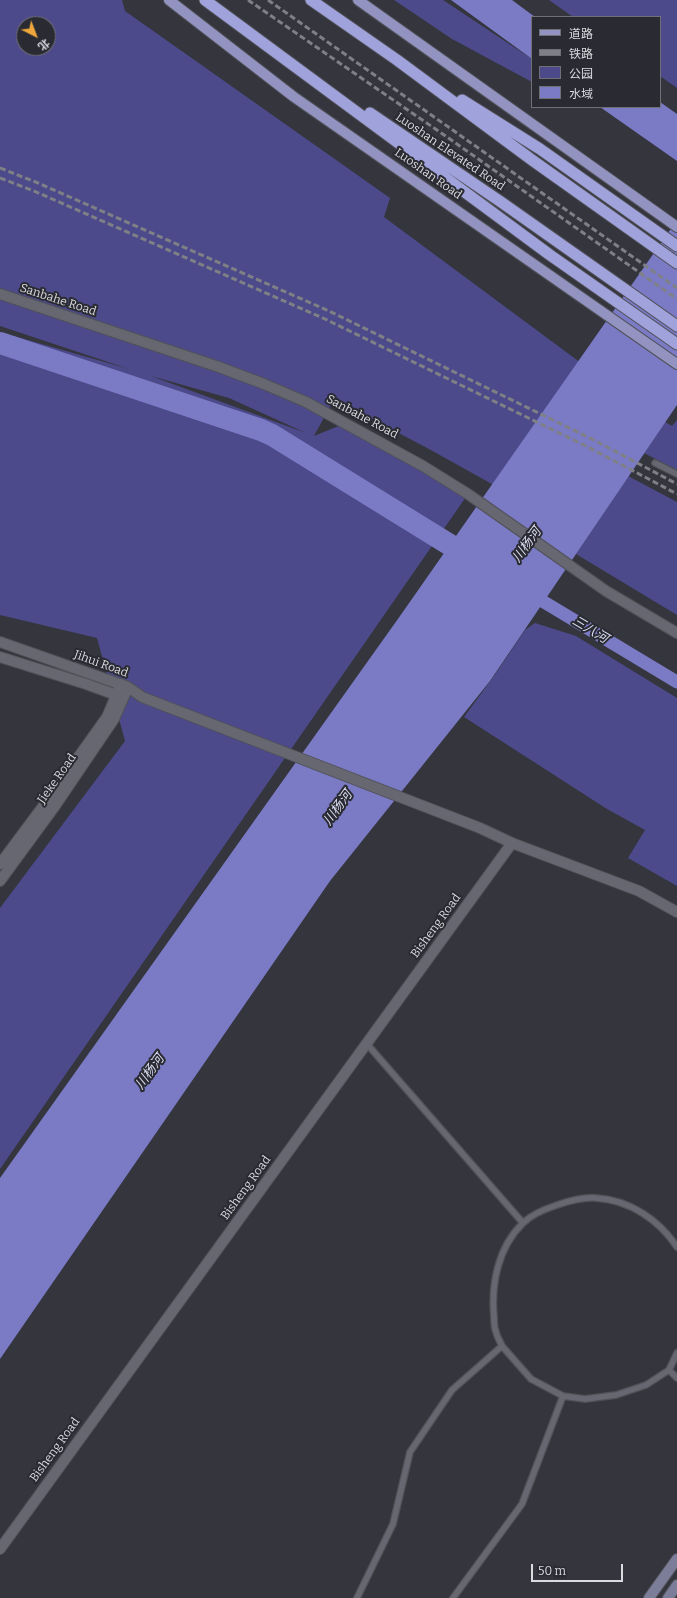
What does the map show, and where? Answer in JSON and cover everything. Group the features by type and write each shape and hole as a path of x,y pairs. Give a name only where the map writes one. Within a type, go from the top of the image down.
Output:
{"highway":[{"name":"Luoshan Elevated Road","path":"206,0 265,42 508,207 677,326"},
{"path":"311,0 398,60 532,160 677,263"},
{"path":"265,42 550,255 677,344"},
{"path":"398,60 540,149 677,246"}],"main road":[{"name":"Luoshan Road","path":"169,0 294,97 677,364"},
{"path":"358,0 677,227"},
{"path":"649,1598 677,1559"},
{"path":"668,1598 677,1585"}],"street":[{"name":"Sanbahe Road","path":"0,294 219,367 306,402 378,440 468,494 629,605 677,633"},
{"name":"Jihui Road","path":"0,642 124,686 142,697"},
{"name":"Jihui Road","path":"0,657 86,684 120,697 142,697"},
{"name":"Jieke Road","path":"0,881 55,806 114,720 124,686"},
{"name":"Jieke Road","path":"0,864 47,802 120,697"},
{"path":"142,697 480,828 512,843 639,891 677,912"},
{"name":"Bisheng Road","path":"0,1549 512,843"}],"lane":[{"path":"655,463 677,474"},
{"path":"367,1044 523,1223"},
{"path":"677,1247 668,1233 647,1215 620,1202 596,1198 572,1201 549,1208 536,1214 523,1223 509,1239 498,1265 493,1288 495,1331 502,1346 531,1379 563,1396 585,1399 616,1395 646,1385 669,1370 677,1353"},
{"path":"358,1598 393,1524 410,1452 452,1390 502,1346"},
{"path":"669,1370 677,1378"},
{"path":"453,1598 522,1504 563,1396"}],"green space":[{"path":"0,0 122,0 125,11 390,198 384,217 581,363 499,488 334,399 314,436 346,423 468,494 0,1169 0,908 125,741 97,638 0,615 0,332 129,369 0,326","holes":["151,376 229,398 306,433"]},
{"path":"394,0 443,0 531,58 531,81 452,39"},
{"path":"549,0 677,0 677,88 661,77 661,16 572,16"},
{"path":"677,420 677,470 644,453 665,422 672,426"},
{"path":"628,476 677,502 677,615 576,554"},
{"path":"535,623 576,636 677,698 677,886 628,858 645,830 607,809 464,717 525,630"}],"water":[{"path":"451,0 512,0 534,16 531,16 531,58"},
{"path":"661,103 677,114 677,161 601,108 661,108"},
{"name":"川杨河","path":"677,220 677,405 490,681 330,881 0,1359 0,1178 400,616"}],"waterway":[{"path":"0,343 261,430 272,435 476,561"},
{"name":"三八河","path":"529,593 677,682"}],"railway":[{"path":"248,0 447,137 677,299"},
{"path":"268,0 677,288"},
{"path":"0,168 38,183 329,311 590,438 677,484"},
{"path":"0,178 34,191 325,319 586,446 677,494"}]}
